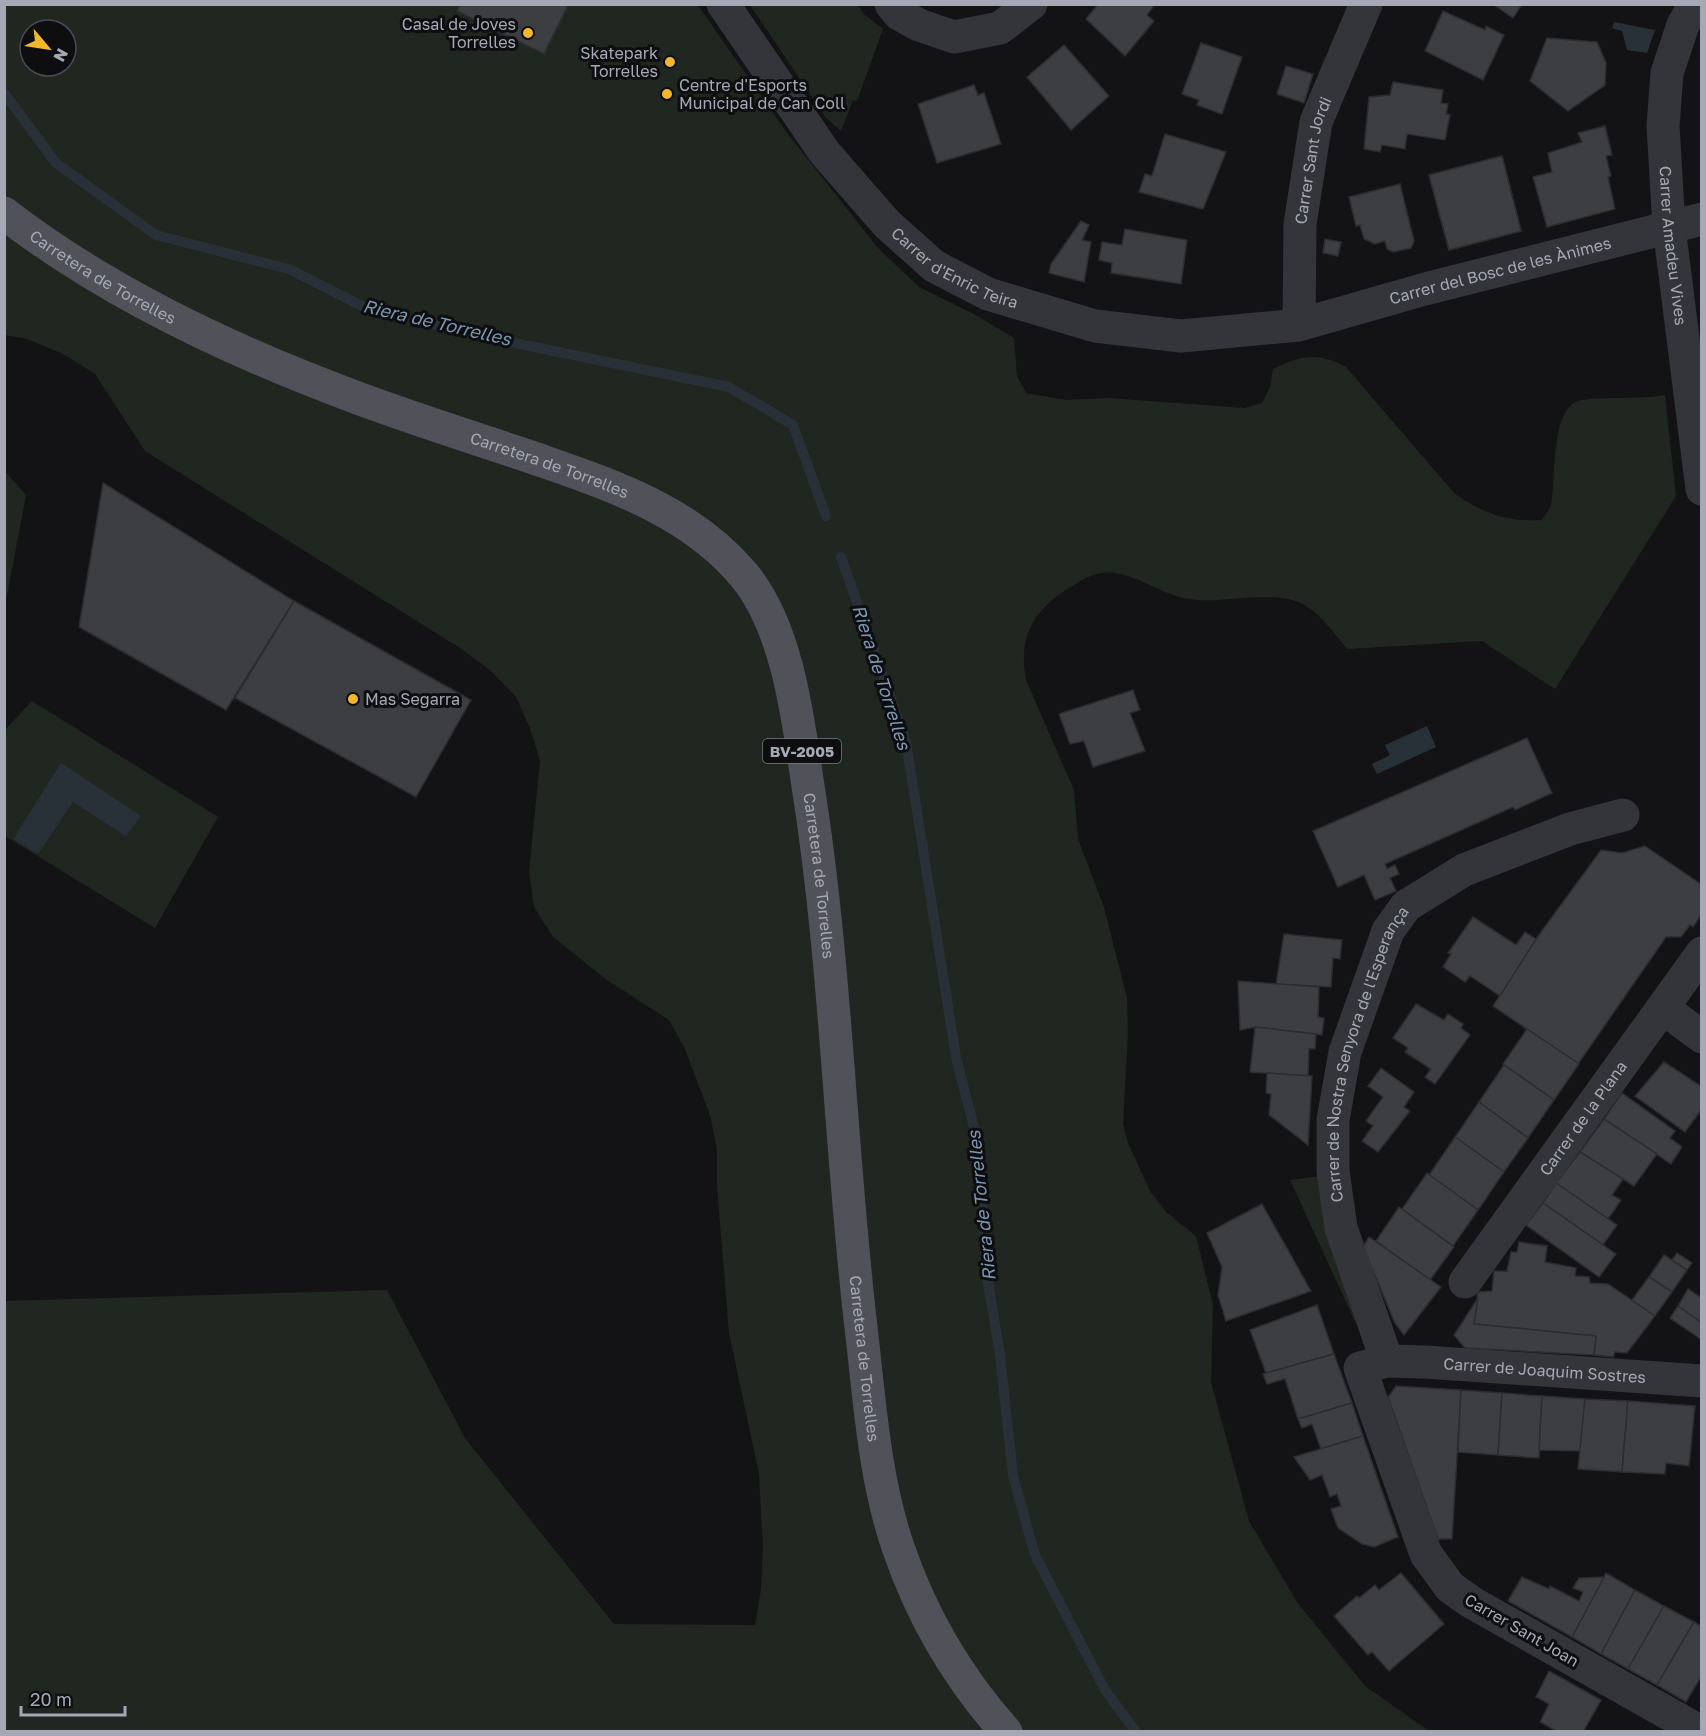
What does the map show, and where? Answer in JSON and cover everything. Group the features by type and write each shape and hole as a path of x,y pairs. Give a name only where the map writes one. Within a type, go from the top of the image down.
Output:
{"main road":[{"name":"Carretera de Torrelles","path":"4,213 79,266 118,288 263,360 348,395 617,487 655,506 693,527 718,548 744,575 762,601 781,647 792,697 822,871 837,1027 854,1267 872,1422 885,1497 897,1545 923,1610 956,1668 1006,1731"}],"street":[{"name":"Carrer d'Enric Teira","path":"723,4 825,153 887,224 934,266 988,294 1095,326 1181,336 1299,325"},
{"path":"891,4 899,14 919,25 954,37 1000,28 1031,4"},
{"name":"Carrer Sant Jordi","path":"1299,325 1300,224 1316,122 1366,4"},
{"name":"Carrer Amadeu Vives","path":"1695,4 1683,25 1667,73 1663,126 1669,227 1701,489"},
{"name":"Carrer del Bosc de les Ànimes","path":"1299,325 1425,289 1701,219"},
{"name":"Carrer de Nostra Senyora de l'Esperança","path":"1387,1361 1341,1228 1333,1160 1334,1120 1345,1052 1388,931 1406,906 1464,870 1570,829 1623,815"},
{"name":"Carrer de la Plana","path":"1465,1282 1701,953"},
{"path":"1663,1008 1701,1037"},
{"name":"Carrer de Joaquim Sostres","path":"1387,1361 1701,1381"},
{"name":"Carrer Sant Joan","path":"1387,1361 1360,1368 1426,1554 1437,1572 1450,1587 1471,1602 1701,1731"}],"shaded area":[{"path":"5,5 698,5 784,129 878,248 919,287 974,314 1014,338 1017,376 1026,393 1066,400 1108,398 1245,408 1262,403 1270,387 1273,369 1301,358 1327,359 1346,367 1455,494 1486,512 1518,520 1542,520 1550,506 1559,429 1571,405 1582,400 1665,395 1676,496 1555,689 1482,641 1347,649 1318,615 1294,600 1265,597 1189,599 1115,573 1100,573 1086,578 1051,601 1033,623 1025,648 1026,680 1074,790 1078,839 1104,907 1127,998 1128,1034 1123,1124 1128,1143 1150,1191 1166,1212 1196,1236 1213,1305 1211,1382 1249,1521 1297,1602 1365,1686 1429,1731 5,1731 4,1301 387,1290 465,1438 614,1624 755,1625 761,1589 763,1547 759,1474 729,1333 717,1187 717,1149 710,1115 685,1049 669,1020 607,980 553,937 534,907 529,872 540,761 530,728 516,697 490,670 460,648 145,451 95,374 63,354 27,339 5,335"},
{"path":"750,5 858,5 864,14 883,29 857,101 853,100 841,131 826,118"},
{"path":"1614,22 1655,30 1647,53 1627,50 1622,31 1612,28"},
{"path":"4,470 26,495 5,606 4,606"},
{"path":"32,701 218,817 155,928 5,836 4,731"},
{"path":"1427,726 1436,747 1377,774 1372,764 1390,755 1385,745"},
{"path":"61,763 141,816 126,836 73,802 38,854 13,839"},
{"path":"1321,1176 1357,1326 1290,1180"}],"building":[{"name":"Casal de Joves Torrelles","path":"460,4 569,4 544,54 457,11"},
{"path":"1098,4 1155,4 1147,15 1154,21 1125,56 1086,19"},
{"path":"1493,4 1522,4 1513,18"},
{"path":"1443,11 1485,30 1486,26 1504,35 1483,80 1425,51"},
{"path":"1547,38 1597,42 1606,63 1605,85 1568,111 1530,81"},
{"path":"1201,43 1242,57 1222,114 1197,105 1199,100 1182,94"},
{"path":"1064,45 1109,96 1071,130 1027,77"},
{"path":"1286,66 1313,74 1304,103 1277,94"},
{"path":"1393,82 1443,90 1441,103 1448,104 1446,114 1450,115 1445,140 1407,134 1405,149 1382,145 1380,152 1364,149 1369,97 1390,95"},
{"path":"974,85 978,95 984,93 1001,144 937,163 918,104"},
{"path":"1605,126 1612,155 1606,156 1615,209 1547,227 1533,177 1552,172 1548,153 1582,142 1578,133"},
{"path":"1165,134 1226,152 1203,209 1139,192 1145,174 1152,176"},
{"path":"1502,156 1521,231 1449,250 1429,175","holes":["1487,188 1494,215 1464,223 1457,196"]},
{"path":"1502,156 1521,231 1449,250 1429,175"},
{"path":"1400,184 1414,241 1411,248 1393,252 1387,249 1385,241 1375,244 1364,239 1360,225 1356,226 1349,197"},
{"path":"1081,221 1089,225 1082,240 1091,242 1084,282 1049,273 1051,264"},
{"path":"1125,229 1187,240 1181,284 1111,273 1112,263 1099,260 1102,242 1122,245"},
{"path":"1325,239 1341,242 1338,256 1323,253"},
{"path":"103,483 294,601 226,710 79,627"},
{"name":"Mas Segarra","path":"294,601 471,700 416,797 235,698"},
{"path":"1133,690 1140,710 1130,713 1145,751 1093,767 1084,741 1070,744 1059,714"},
{"path":"1527,738 1552,793 1515,810 1513,807 1385,864 1387,869 1395,865 1399,874 1390,878 1396,891 1375,900 1364,875 1338,887 1313,831"},
{"path":"1645,846 1702,885 1702,914 1693,927 1690,925 1681,937 1666,937 1578,1064 1493,1006 1536,939 1601,850 1622,853"},
{"path":"1473,917 1516,945 1525,932 1536,939 1500,996 1470,976 1465,982 1443,967 1451,954 1448,953"},
{"path":"1284,934 1342,940 1340,959 1333,958 1331,987 1276,984"},
{"path":"1238,981 1319,987 1318,1017 1324,1018 1322,1035 1255,1027 1240,1030"},
{"path":"1416,1004 1444,1020 1448,1014 1463,1024 1461,1028 1470,1035 1435,1084 1425,1077 1431,1069 1405,1052 1408,1048 1393,1038"},
{"path":"1255,1027 1316,1034 1315,1049 1309,1049 1308,1076 1250,1072"},
{"path":"1527,1029 1579,1064 1554,1100 1503,1064"},
{"path":"1664,1062 1702,1087 1702,1109 1685,1132 1635,1096"},
{"path":"1504,1065 1554,1100 1528,1138 1479,1102"},
{"path":"1381,1068 1414,1092 1404,1107 1410,1111 1378,1152 1362,1141 1373,1126 1366,1121 1383,1097 1368,1086"},
{"path":"1267,1073 1312,1076 1308,1145 1269,1115 1271,1094 1266,1093"},
{"path":"1622,1093 1675,1131 1670,1138 1682,1147 1671,1164 1604,1119"},
{"path":"1479,1102 1528,1138 1504,1172 1455,1137"},
{"path":"1604,1119 1657,1154 1634,1186 1580,1152"},
{"path":"1455,1137 1504,1172 1478,1210 1429,1175"},
{"path":"1580,1152 1623,1179 1612,1195 1621,1200 1608,1219 1556,1183"},
{"path":"1427,1173 1478,1210 1453,1246 1402,1209"},
{"path":"1556,1183 1617,1225 1603,1245 1543,1203"},
{"path":"1543,1203 1616,1254 1599,1277 1526,1225"},
{"path":"1262,1204 1311,1291 1226,1321 1218,1295 1222,1267 1207,1233"},
{"path":"1399,1207 1454,1247 1430,1280 1376,1241"},
{"path":"1369,1237 1441,1287 1404,1335 1395,1323 1363,1247"},
{"path":"1519,1242 1547,1246 1545,1262 1576,1268 1575,1276 1589,1277 1590,1283 1608,1284 1655,1316 1627,1353 1615,1352 1613,1357 1594,1355 1596,1336 1474,1324 1478,1292 1492,1291 1494,1271 1507,1271 1511,1252 1517,1252"},
{"path":"1677,1253 1692,1263 1687,1270 1672,1260"},
{"path":"1664,1255 1687,1270 1672,1292 1649,1277"},
{"path":"1649,1277 1672,1292 1655,1316 1632,1300"},
{"path":"1688,1289 1702,1298 1702,1323 1678,1306"},
{"path":"1478,1298 1474,1324 1596,1336 1594,1355 1465,1348 1454,1335"},
{"path":"1317,1305 1334,1354 1266,1373 1250,1330"},
{"path":"1678,1306 1702,1323 1702,1340 1670,1318"},
{"path":"1334,1354 1352,1403 1298,1419 1285,1379 1267,1384 1263,1374"},
{"path":"1396,1386 1461,1390 1452,1539 1438,1539 1388,1397"},
{"path":"1461,1390 1502,1393 1498,1455 1458,1452"},
{"path":"1502,1393 1542,1396 1539,1458 1498,1455"},
{"path":"1542,1396 1585,1399 1581,1451 1539,1450"},
{"path":"1585,1399 1628,1401 1622,1472 1578,1469"},
{"path":"1628,1401 1695,1406 1689,1466 1666,1463 1665,1474 1622,1472"},
{"path":"1352,1403 1363,1436 1321,1449 1312,1424 1302,1428 1298,1419"},
{"path":"1363,1436 1398,1537 1374,1547 1362,1544 1338,1528 1331,1509 1341,1506 1337,1494 1330,1497 1322,1475 1310,1480 1294,1457"},
{"path":"1401,1573 1444,1624 1389,1671 1372,1652 1368,1655 1334,1616 1357,1596 1359,1598 1375,1585 1379,1590"},
{"path":"1606,1573 1635,1590 1601,1654 1572,1637"},
{"path":"1522,1577 1549,1589 1550,1586 1579,1601 1583,1592 1573,1588 1579,1578 1604,1577 1572,1637 1508,1601"},
{"path":"1635,1590 1664,1606 1628,1669 1601,1654"},
{"path":"1664,1606 1694,1622 1657,1685 1628,1669"},
{"path":"1694,1622 1702,1627 1702,1675 1686,1702 1657,1685"},
{"path":"1549,1671 1601,1700 1583,1732 1558,1732 1540,1722 1549,1704 1536,1697"}],"waterway":[{"name":"Riera de Torrelles","path":"4,93 56,163 156,235 289,269 368,309 495,339 729,387 793,425 826,516"},
{"name":"Riera de Torrelles","path":"841,557 906,742 956,1057 979,1147 986,1270 1000,1355 1013,1476 1035,1555 1105,1690 1136,1732"}],"place":[{"name":"Casal de Joves Torrelles","path":"528,33"},
{"name":"Skatepark Torrelles","path":"670,62"},
{"name":"Centre d'Esports Municipal de Can Coll","path":"667,94"},
{"name":"Mas Segarra","path":"353,699"}]}
